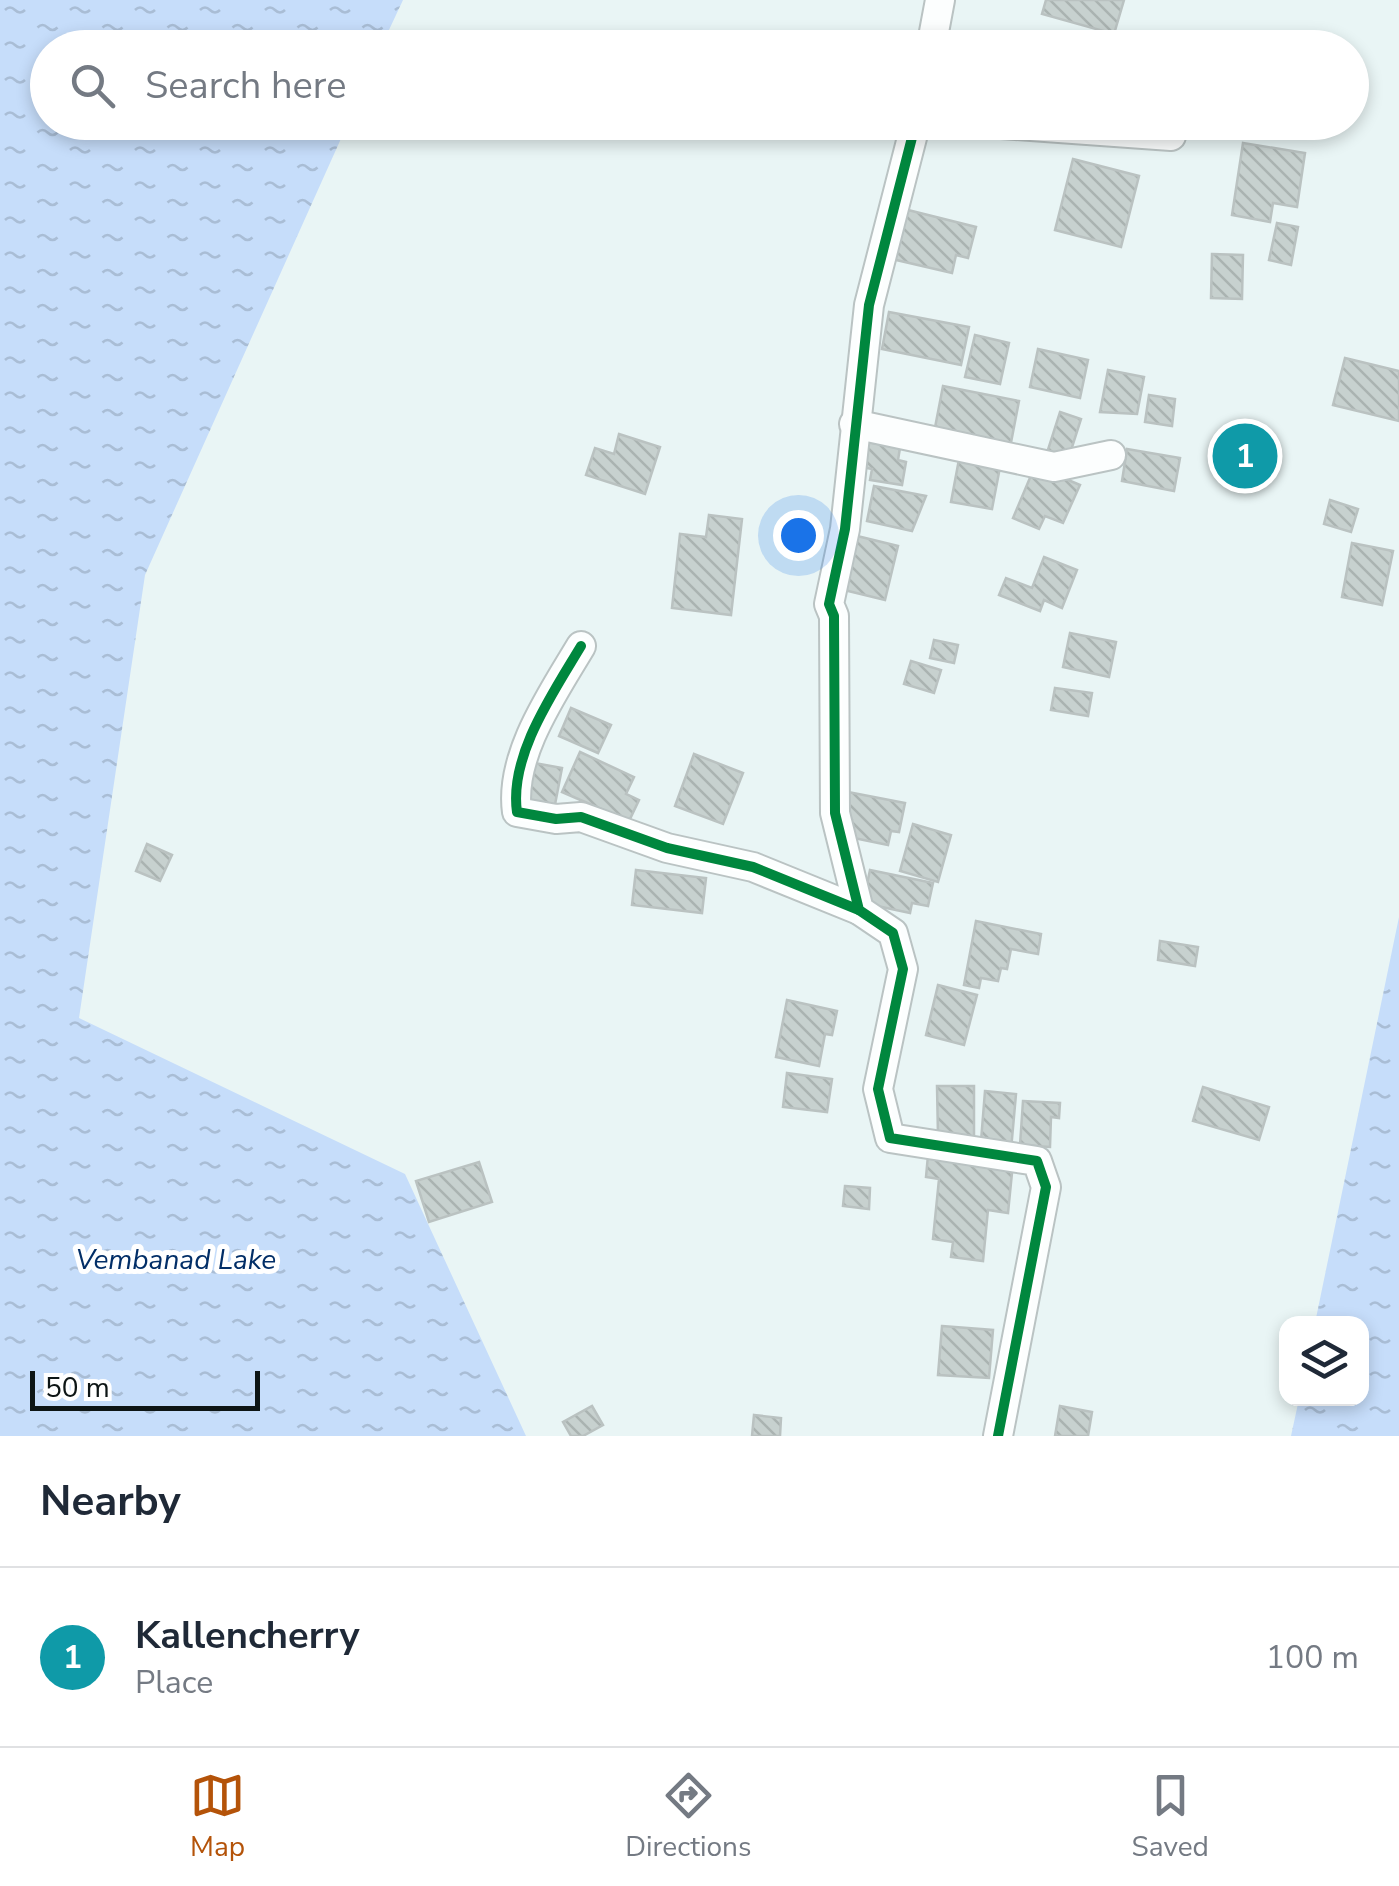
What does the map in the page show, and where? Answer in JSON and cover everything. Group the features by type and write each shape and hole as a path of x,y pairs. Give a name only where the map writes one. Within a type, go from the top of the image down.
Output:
{"street":[{"path":"934,30 940,0"},
{"path":"860,910 835,813 835,635 828,604 845,529 869,305 911,140"},
{"path":"854,424 1054,468 1111,455"},
{"path":"580,646 523,758 515,796 517,812 556,819 581,817 667,848 753,867 860,910 892,933 903,969 878,1089 890,1138 1037,1161 1046,1187 998,1436"}],"water":[{"name":"Vembanad Lake","path":"0,0 403,0 389,30 30,30 30,140 340,140 145,575 79,1018 405,1174 526,1436 0,1436"},
{"path":"1399,917 1399,1436 1291,1436 1297,1406 1369,1406 1369,1316 1316,1316"}],"building":[{"path":"1046,0 1124,0 1115,30 1100,30 1042,14"},
{"path":"1243,143 1305,153 1297,207 1273,203 1270,222 1232,215"},
{"path":"1073,159 1139,176 1121,247 1055,230"},
{"path":"904,209 976,227 968,258 956,255 952,273 892,259"},
{"path":"1277,223 1298,227 1291,265 1269,260"},
{"path":"1212,254 1243,255 1242,299 1211,298"},
{"path":"889,312 969,327 961,365 882,349"},
{"path":"975,335 1009,343 1000,384 965,377"},
{"path":"1038,349 1088,360 1080,398 1030,387"},
{"path":"1345,358 1399,371 1399,421 1333,405"},
{"path":"1108,370 1144,377 1137,414 1100,412"},
{"path":"943,386 1019,401 1009,453 933,438"},
{"path":"1149,395 1175,399 1172,426 1145,422"},
{"path":"1060,412 1081,419 1067,463 1046,456"},
{"path":"619,434 660,447 645,494 586,475 595,448 614,454"},
{"path":"1231,439 1265,446 1259,473 1225,466"},
{"path":"861,441 900,448 898,460 906,462 902,485 870,480 872,469 857,466"},
{"path":"1127,449 1180,458 1174,491 1122,481"},
{"path":"960,454 1001,462 992,509 951,502"},
{"path":"1035,466 1080,485 1063,523 1045,516 1039,529 1013,518"},
{"path":"874,486 926,496 912,531 867,521"},
{"path":"1330,500 1358,509 1351,532 1324,524"},
{"path":"709,515 742,519 731,615 672,608 680,534 706,537"},
{"path":"849,534 898,546 885,600 836,588"},
{"path":"1352,543 1393,551 1382,605 1342,597"},
{"path":"1044,557 1077,570 1062,608 1044,600 1040,611 999,595 1006,578 1032,588"},
{"path":"1070,633 1116,642 1109,677 1063,667"},
{"path":"934,640 958,645 954,663 930,658"},
{"path":"911,661 941,670 934,693 904,684"},
{"path":"1055,688 1092,693 1088,716 1051,710"},
{"path":"571,708 611,725 598,753 559,736"},
{"path":"580,752 634,777 626,794 639,800 629,821 562,792"},
{"path":"694,754 743,773 723,824 675,806"},
{"path":"529,762 562,768 553,815 520,809"},
{"path":"848,792 905,803 899,832 891,831 888,845 849,837 852,820 843,818"},
{"path":"913,824 951,835 938,882 900,871"},
{"path":"147,844 172,855 160,881 136,871"},
{"path":"636,870 706,878 702,913 632,905"},
{"path":"870,870 933,883 928,906 912,903 910,913 863,903"},
{"path":"976,921 1041,934 1038,954 1011,949 1007,969 1001,968 998,981 981,978 979,988 964,985"},
{"path":"1160,941 1198,947 1195,966 1158,960"},
{"path":"938,985 977,995 964,1045 926,1035"},
{"path":"787,1000 837,1011 832,1035 825,1034 819,1066 776,1057"},
{"path":"787,1073 832,1079 827,1112 783,1107"},
{"path":"937,1086 974,1086 974,1138 938,1137"},
{"path":"1203,1087 1269,1107 1259,1140 1193,1121"},
{"path":"985,1091 1016,1094 1011,1150 981,1141"},
{"path":"1023,1101 1060,1103 1059,1118 1051,1117 1050,1147 1020,1145"},
{"path":"928,1155 1013,1163 1008,1213 988,1210 983,1261 951,1257 953,1242 933,1239 939,1179 926,1177"},
{"path":"479,1162 492,1202 429,1222 416,1181"},
{"path":"845,1186 870,1188 869,1209 843,1206"},
{"path":"942,1326 993,1330 989,1378 938,1375"},
{"path":"592,1406 603,1425 583,1436 571,1436 563,1422"},
{"path":"1060,1406 1092,1412 1088,1436 1055,1436"},
{"path":"754,1415 781,1418 780,1436 752,1436"}],"cycle path":[{"path":"911,140 869,305 845,529 829,604 834,616 835,813 859,910 893,933 903,969 878,1089 890,1138 1037,1161 1046,1187 998,1436"},
{"path":"581,646 526,747 516,791 517,812 556,819 581,817 667,848 753,867 859,910"}],"place":[{"name":"Kallencherry","path":"1245,456"}]}
